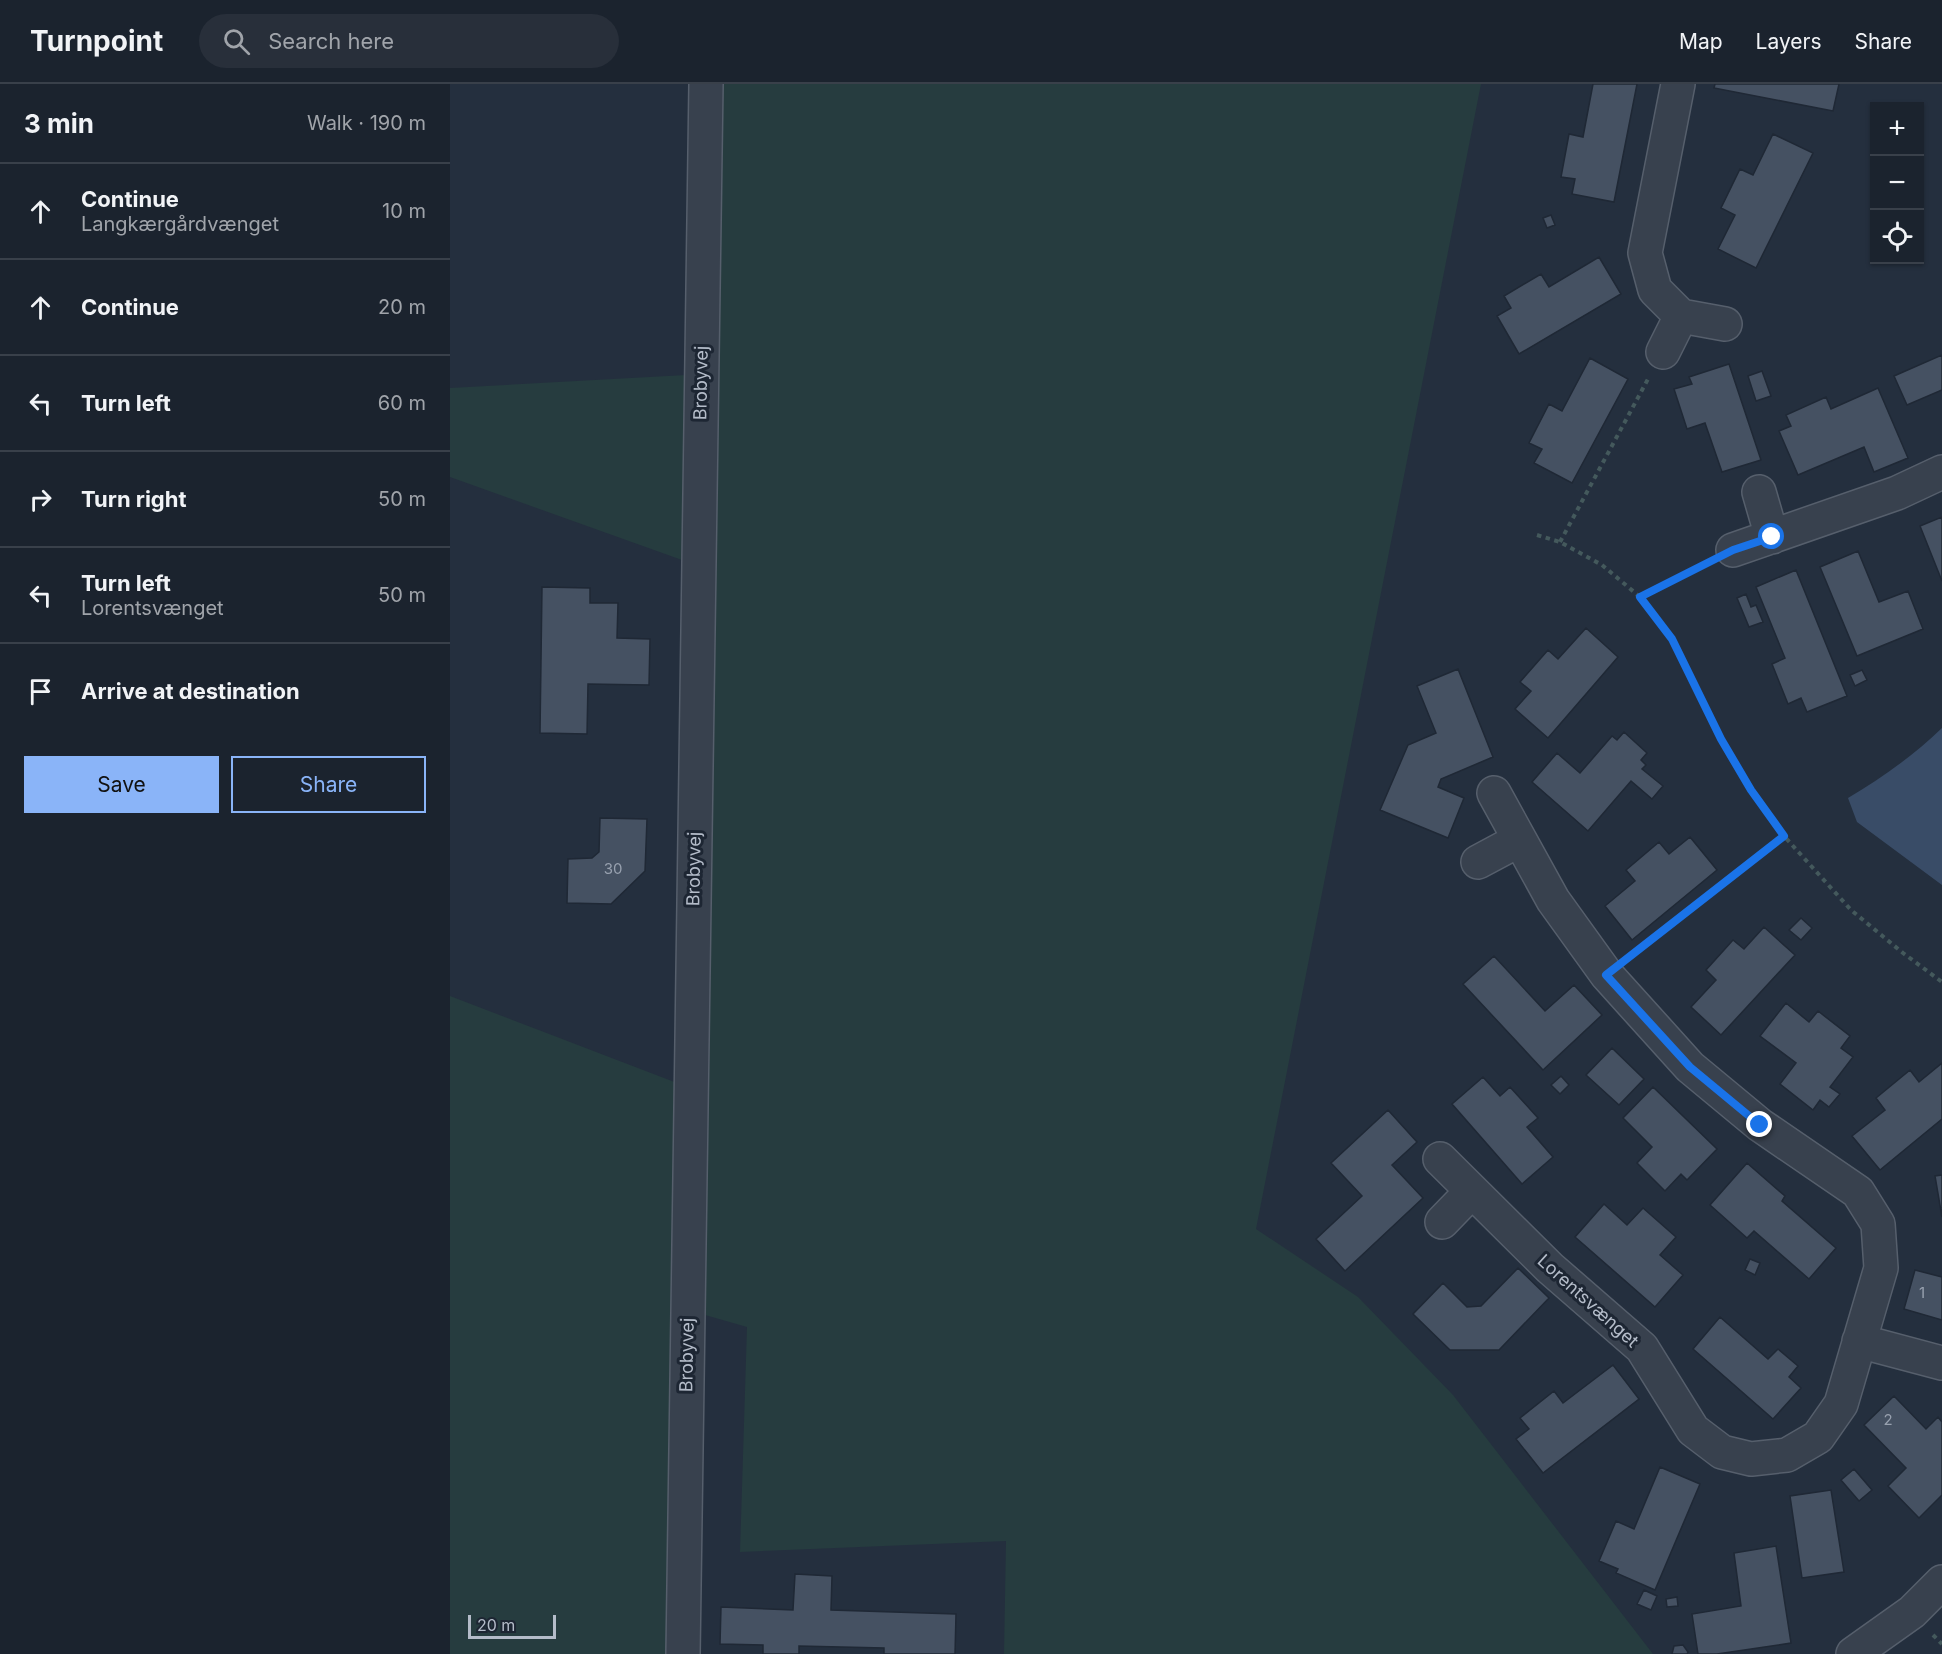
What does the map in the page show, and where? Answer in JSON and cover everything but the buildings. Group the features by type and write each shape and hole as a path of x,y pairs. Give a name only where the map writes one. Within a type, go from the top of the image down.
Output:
{"street":[{"name":"Brobyvej","path":"683,1654 706,84"},
{"path":"1677,84 1645,253 1655,290 1681,316 1725,324"},
{"path":"1663,352 1681,316"},
{"path":"1733,550 1897,493 1942,472"},
{"path":"1759,492 1772,537"},
{"name":"Lorentsvænget","path":"1440,1159 1550,1268 1642,1348 1693,1430 1722,1452 1751,1459 1787,1455 1818,1437 1841,1404 1881,1268 1878,1224 1858,1192 1760,1125 1690,1067 1606,975 1552,900 1494,793"},
{"path":"1479,862 1519,840"},
{"path":"1442,1222 1472,1191"},
{"path":"1859,1341 1942,1363"},
{"path":"1853,1654 1912,1612 1942,1582"}],"path":[{"path":"1560,542 1663,352"},
{"path":"1537,535 1560,542 1602,565 1640,597 1672,639 1721,739 1751,790 1784,836 1851,910 1942,982"},
{"path":"1640,597 1733,550"},
{"path":"1606,975 1784,836"}],"green space":[{"path":"723,84 1481,84 1256,1229 1358,1297 1453,1395 1653,1654 1004,1654 1006,1541 740,1552 747,1327 705,1315"},
{"path":"686,375 682,560 450,477 450,388"},
{"path":"450,996 677,1083 668,1654 450,1654"}],"water":[{"path":"1942,728 1942,885 1857,822 1848,798 1897,766"}],"route":[{"path":"1760,1125 1690,1067 1606,975 1784,836 1751,790 1721,739 1672,639 1640,597 1733,550 1772,537"}]}
